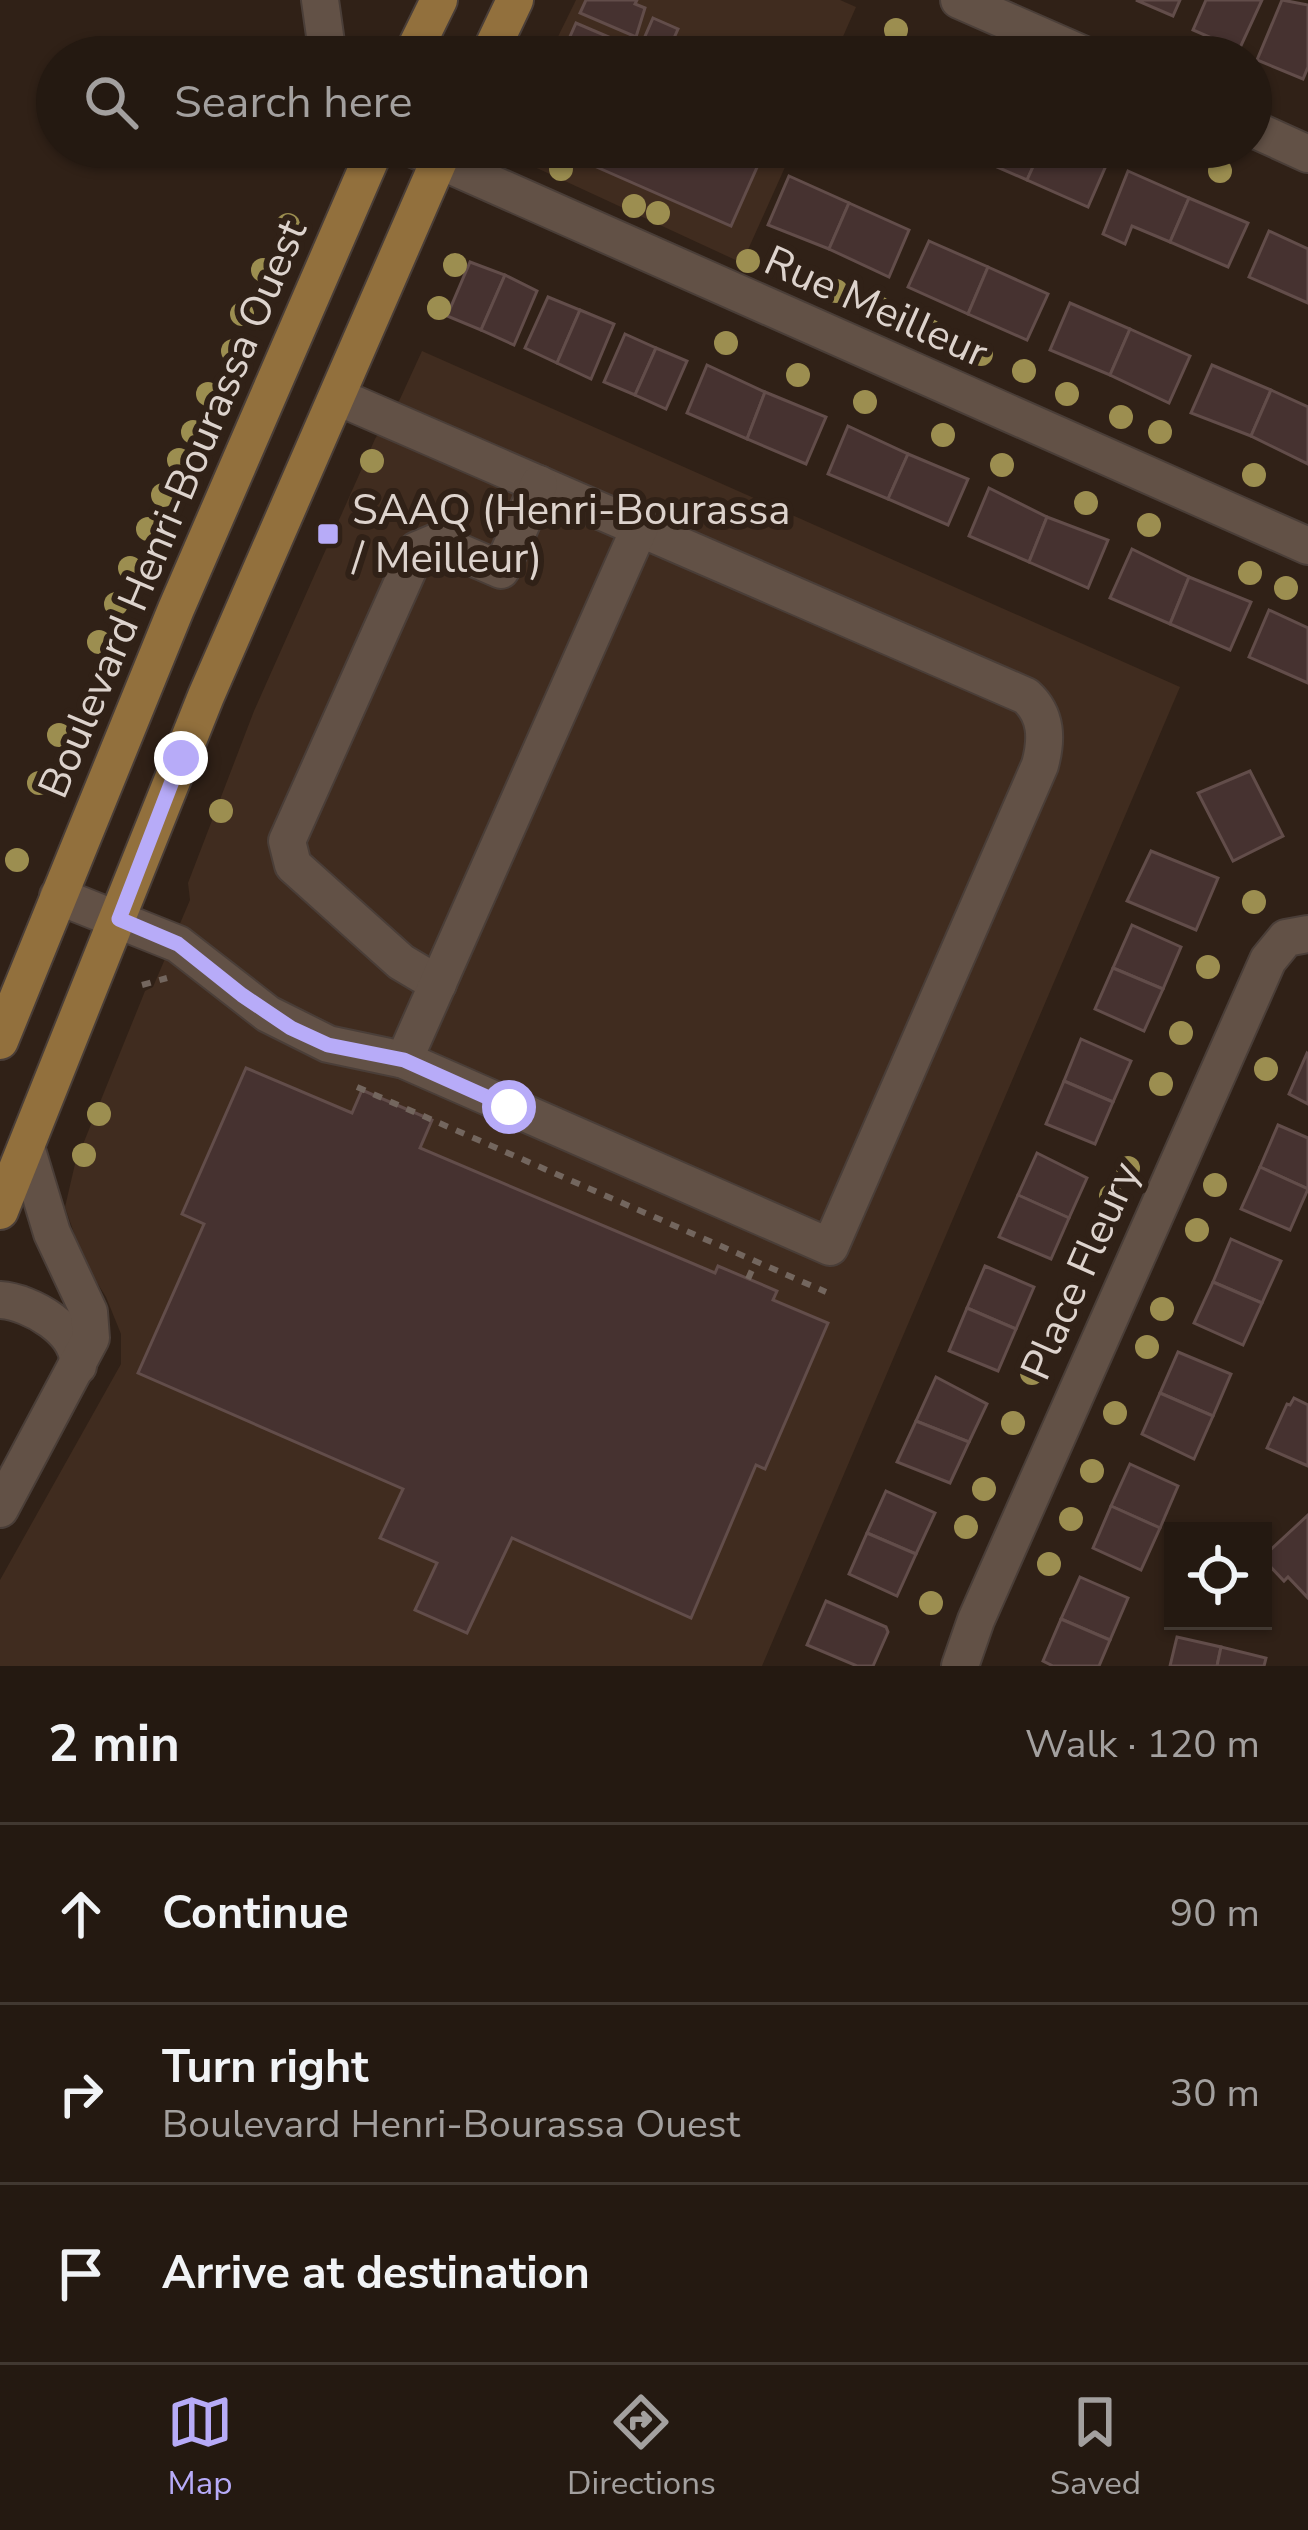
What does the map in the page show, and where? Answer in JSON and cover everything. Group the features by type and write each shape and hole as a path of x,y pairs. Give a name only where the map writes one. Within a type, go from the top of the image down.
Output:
{"main road":[{"path":"421,36 439,0"},
{"path":"498,36 515,0"},
{"name":"Boulevard Henri-Bourassa Ouest","path":"0,1041 167,629 367,168"},
{"path":"0,1211 226,646 338,397 425,168"}],"street":[{"path":"320,0 325,36"},
{"path":"959,0 1041,36"},
{"path":"1272,138 1308,154"},
{"name":"Rue Meilleur","path":"467,168 1308,546"},
{"path":"58,896 178,944 255,1005 328,1045 404,1060 830,1247 1040,765 1046,738 1039,711 1026,696 338,397"},
{"path":"438,984 401,962 293,865 286,841 417,550 436,542 501,570 538,484"},
{"path":"404,1060 640,527"},
{"name":"Place Fleury","path":"960,1666 1268,960 1286,938 1308,934"},
{"path":"0,1509 91,1338 89,1312 52,1233 26,1147"},
{"path":"0,1300 32,1310 60,1328 78,1351 78,1366"}],"path":[{"path":"142,986 173,976"},
{"path":"343,1078 379,1098 826,1292"},
{"path":"748,1279 756,1261"}],"shaded area":[{"path":"576,0 840,0 856,7 843,36 558,36"},
{"path":"537,168 785,168 742,263"},
{"path":"422,351 1180,687 762,1666 0,1666 0,1580 121,1364 121,1334 106,1297 70,1239 75,1236 65,1207 75,1164 145,991 153,987 190,900 188,883 254,711 375,439"}],"building":[{"path":"586,0 637,0 635,4 645,8 636,36 580,13"},
{"path":"1136,0 1180,0 1173,16"},
{"path":"1206,0 1262,0 1245,36 1207,36 1193,30"},
{"path":"1282,0 1308,5 1308,67 1303,79 1272,66 1272,36 1267,36"},
{"path":"653,18 678,29 675,36 645,36"},
{"path":"576,23 606,36 570,36"},
{"path":"599,168 757,168 731,226"},
{"path":"999,168 1032,168 1027,180"},
{"path":"1032,168 1105,168 1088,207 1027,180"},
{"path":"1128,171 1189,198 1170,242 1132,226 1125,244 1103,234"},
{"path":"789,176 849,203 829,249 768,225"},
{"path":"1189,198 1248,223 1228,267 1170,242"},
{"path":"849,203 909,230 889,277 829,249"},
{"path":"1269,231 1308,249 1308,303 1249,277"},
{"path":"929,241 988,267 968,314 908,287"},
{"path":"470,262 505,275 481,330 447,316"},
{"path":"988,267 1048,294 1027,340 968,314"},
{"path":"505,275 537,291 514,345 481,330"},
{"path":"548,297 580,310 557,363 525,348"},
{"path":"1070,303 1130,329 1110,375 1050,350"},
{"path":"580,310 614,324 591,379 557,363"},
{"path":"1130,329 1190,356 1169,403 1110,375"},
{"path":"625,334 656,348 635,395 604,382"},
{"path":"656,348 687,361 666,409 635,395"},
{"path":"707,365 765,392 747,439 687,413"},
{"path":"1212,365 1271,390 1251,436 1191,413"},
{"path":"1271,390 1308,407 1308,464 1251,436"},
{"path":"765,392 826,417 806,464 747,439"},
{"path":"848,426 908,454 888,499 828,474"},
{"path":"908,454 968,479 948,525 888,499"},
{"path":"989,488 1047,517 1029,562 969,536"},
{"path":"1047,517 1108,540 1088,588 1029,562"},
{"path":"1132,549 1189,577 1170,624 1110,598"},
{"path":"1189,577 1251,602 1230,650 1170,624"},
{"path":"1269,610 1308,628 1308,683 1249,657"},
{"path":"1250,771 1283,836 1233,861 1198,793"},
{"path":"1151,851 1218,878 1196,930 1127,901"},
{"path":"1132,925 1181,947 1163,989 1113,968"},
{"path":"1113,968 1163,989 1144,1031 1095,1009"},
{"path":"1081,1039 1131,1061 1113,1102 1064,1081"},
{"path":"1308,1054 1308,1104 1289,1094"},
{"path":"246,1068 352,1113 362,1090 432,1120 420,1148 715,1273 718,1266 777,1291 773,1300 828,1323 765,1469 756,1465 691,1618 512,1538 467,1633 415,1610 437,1563 380,1538 403,1489 138,1373 204,1224 182,1214"},
{"path":"1064,1081 1113,1102 1095,1144 1046,1124"},
{"path":"1278,1125 1308,1138 1308,1189 1260,1167"},
{"path":"1037,1153 1087,1178 1069,1218 1018,1195"},
{"path":"1260,1167 1308,1189 1290,1230 1241,1209"},
{"path":"1018,1195 1069,1218 1051,1259 999,1237"},
{"path":"1231,1239 1281,1261 1262,1303 1213,1282"},
{"path":"985,1266 1034,1287 1016,1329 967,1308"},
{"path":"1213,1282 1262,1303 1243,1345 1194,1323"},
{"path":"967,1308 1016,1329 998,1371 949,1351"},
{"path":"1178,1352 1231,1374 1213,1416 1160,1393"},
{"path":"936,1377 987,1404 969,1442 916,1421"},
{"path":"1160,1393 1213,1416 1194,1459 1142,1434"},
{"path":"1294,1398 1308,1405 1308,1466 1267,1448"},
{"path":"916,1421 969,1442 950,1483 897,1462"},
{"path":"1130,1464 1178,1486 1160,1528 1111,1506"},
{"path":"886,1491 935,1513 916,1554 867,1533"},
{"path":"1111,1506 1160,1528 1141,1570 1093,1548"},
{"path":"1308,1515 1308,1598 1272,1568 1272,1548"},
{"path":"867,1533 916,1554 897,1596 849,1574"},
{"path":"1080,1577 1128,1598 1110,1640 1061,1619"},
{"path":"826,1601 886,1627 873,1666 857,1666 807,1645"},
{"path":"1061,1619 1110,1640 1099,1666 1053,1666 1043,1661"},
{"path":"1177,1637 1221,1647 1217,1666 1170,1666"},
{"path":"1221,1647 1266,1658 1264,1666 1217,1666"}],"place":[{"name":"SAAQ (Henri-Bourassa / Meilleur)","path":"328,534"}],"route":[{"path":"181,758 119,919 178,944 291,1028 328,1045 404,1060 509,1107"}]}
